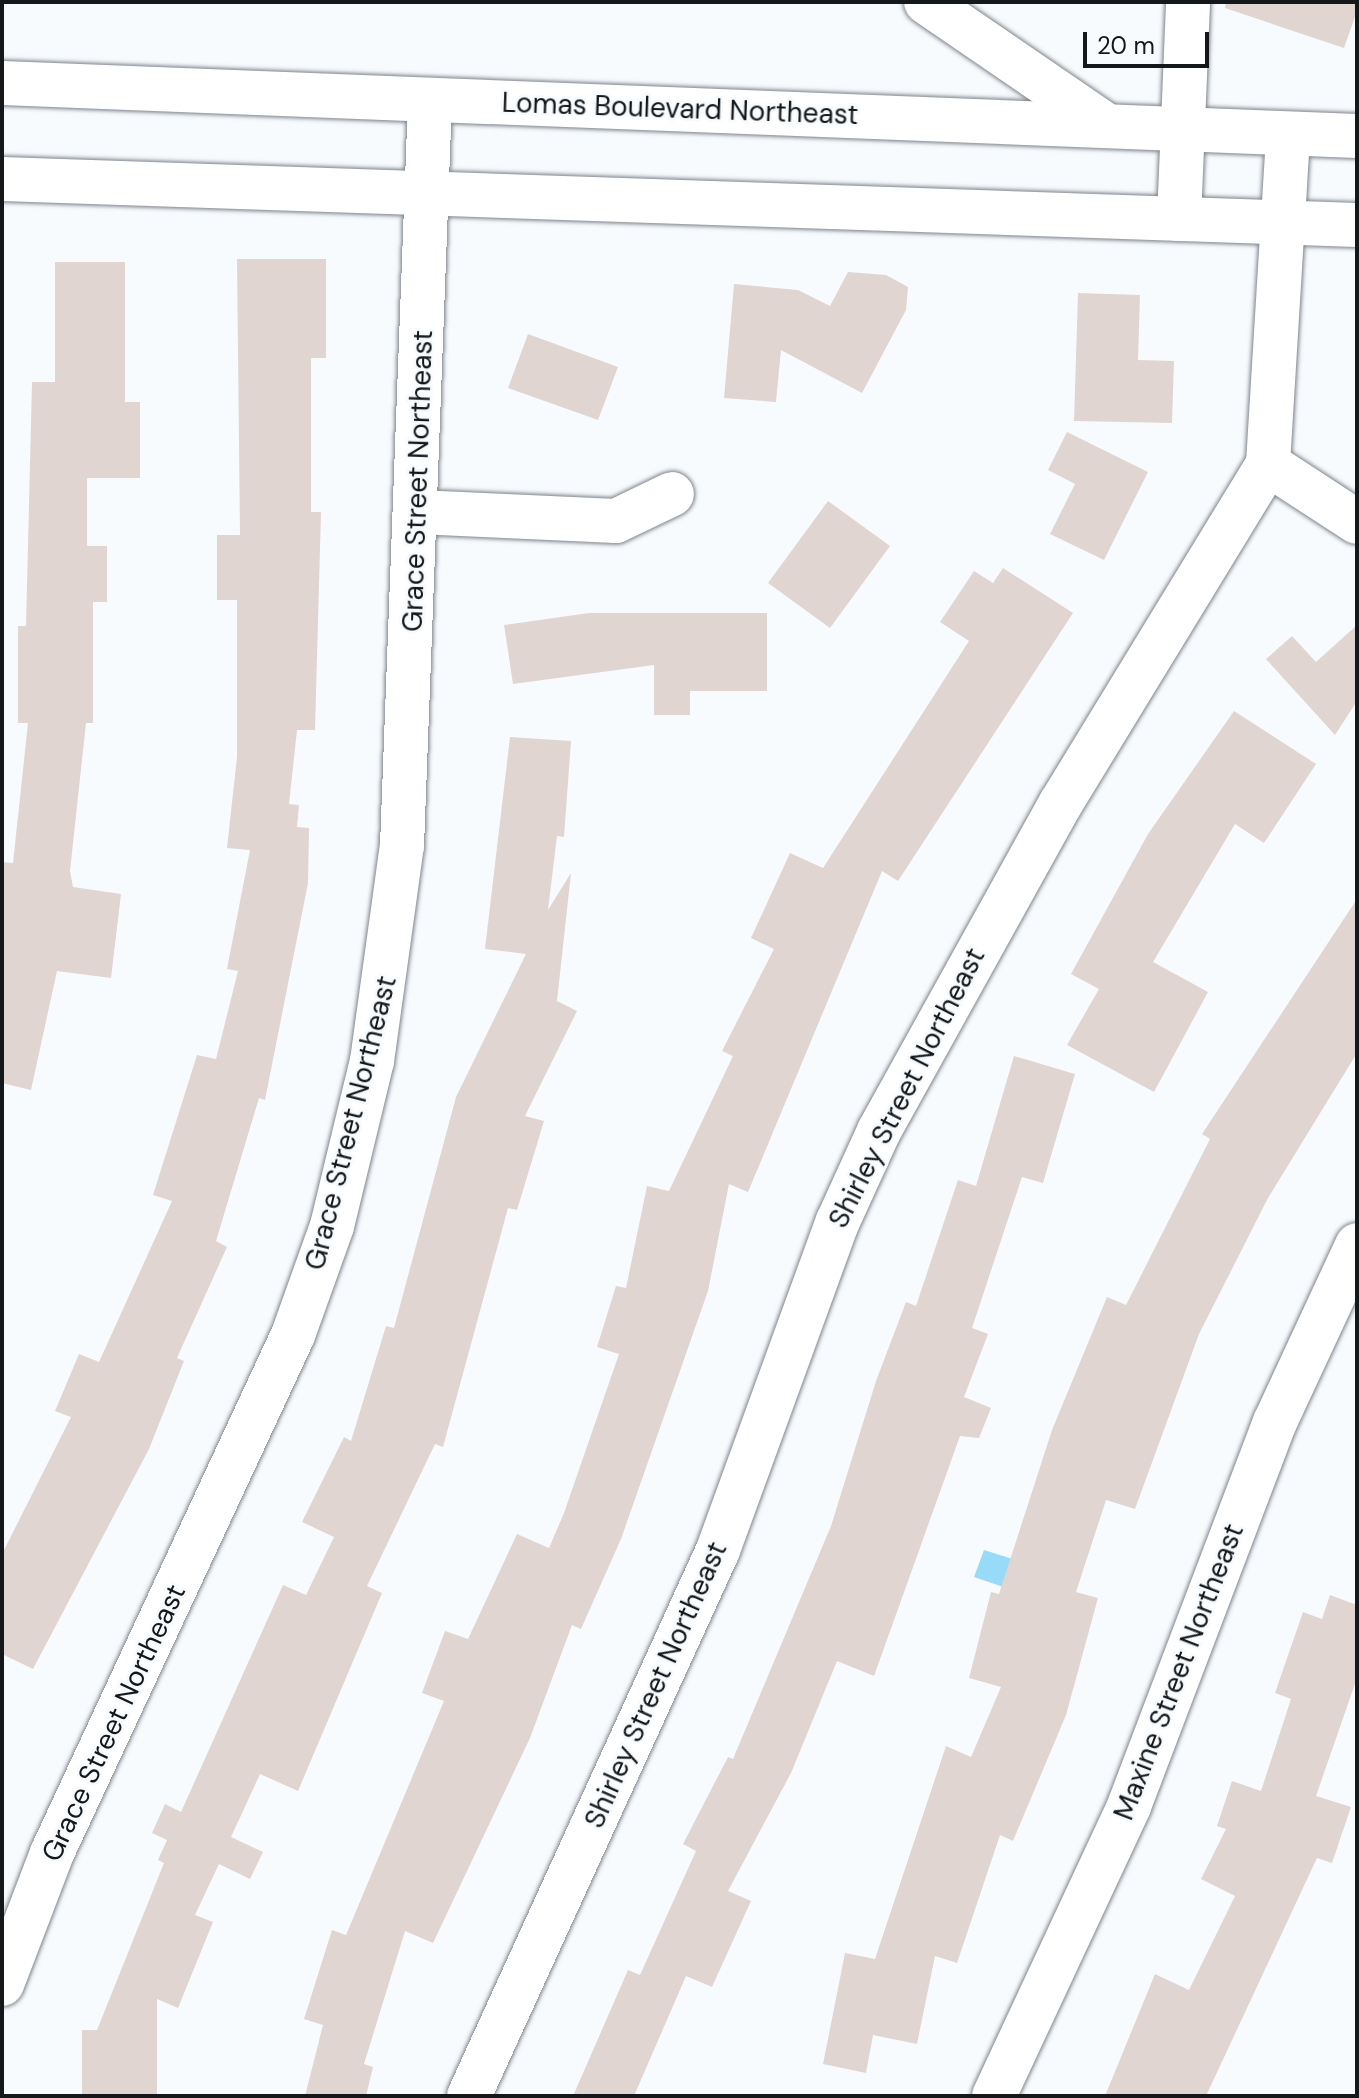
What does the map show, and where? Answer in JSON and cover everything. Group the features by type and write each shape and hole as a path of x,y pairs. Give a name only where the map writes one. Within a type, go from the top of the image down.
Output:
{"street":[{"path":"926,2 1104,124"},
{"path":"1179,219 1188,2"},
{"name":"Lomas Boulevard Northeast","path":"2,83 1357,136"},
{"name":"Grace Street Northeast","path":"2,1984 52,1853 293,1335 332,1226 392,953 417,512 430,101"},
{"name":"Shirley Street Northeast","path":"469,2096 718,1550 838,1221 879,1131 1046,829 1268,464 1287,222 1288,135"},
{"path":"2,179 428,190 1357,225"},
{"path":"1268,464 1357,522"},
{"path":"417,512 616,521 672,494"},
{"name":"Maxine Street Northeast","path":"994,2096 1129,1806 1275,1422 1357,1245"}],"water":[{"path":"984,1550 1031,1565 1021,1593 974,1577"}],"building":[{"path":"1226,2 1357,2 1357,11 1344,48 1225,8"},
{"path":"237,259 326,259 326,358 311,358 311,512 321,512 315,730 297,730 289,804 299,805 297,827 309,828 308,883 265,1100 259,1098 216,1241 227,1247 177,1358 184,1361 149,1449 33,1669 2,1654 2,1554 71,1417 55,1411 79,1354 99,1362 172,1201 153,1195 197,1055 216,1059 238,971 227,969 250,850 227,848 237,757 237,600 217,600 217,535 240,535"},
{"path":"55,262 125,262 125,402 140,402 140,478 87,478 87,546 107,546 107,602 93,602 93,723 86,723 70,871 73,887 121,894 111,978 57,971 31,1090 2,1083 2,862 13,863 28,723 18,723 18,626 26,626 32,382 55,382"},
{"path":"848,272 886,275 908,287 906,310 862,393 781,350 776,402 724,398 734,284 798,290 830,306"},
{"path":"1078,293 1140,295 1138,360 1174,361 1172,423 1074,421"},
{"path":"528,334 618,367 598,420 508,388"},
{"path":"1067,432 1148,472 1104,560 1050,534 1075,484 1048,470"},
{"path":"828,501 890,546 830,628 768,583"},
{"path":"1003,568 1073,613 898,881 882,871 748,1192 729,1184 708,1291 621,1539 581,1629 572,1625 530,1738 433,1943 405,1931 364,2064 373,2067 366,2096 305,2096 323,2025 304,2019 332,1930 346,1935 444,1701 422,1693 445,1631 468,1639 517,1534 549,1548 619,1354 597,1347 616,1286 626,1288 647,1186 669,1191 733,1056 722,1051 774,949 751,938 790,853 823,868 969,641 940,622 974,571 993,583"},
{"path":"589,613 767,613 767,691 690,691 690,715 654,715 654,665 513,684 504,625"},
{"path":"1357,625 1357,701 1335,735 1266,659 1292,636 1316,662"},
{"path":"1234,711 1316,764 1264,843 1235,824 1153,962 1208,992 1154,1092 1067,1045 1099,989 1071,974 1148,834"},
{"path":"510,737 571,741 564,837 557,836 548,910 571,873 557,1001 577,1011 525,1116 544,1121 517,1210 508,1208 443,1447 435,1444 367,1586 382,1593 298,1791 260,1774 231,1837 263,1852 250,1879 219,1864 195,1915 213,1922 178,2008 157,1999 157,2096 82,2096 82,2030 97,2030 164,1863 158,1860 167,1840 152,1833 165,1804 181,1812 283,1585 306,1595 334,1537 302,1522 344,1437 351,1441 386,1326 394,1328 456,1097 526,954 485,949"},
{"path":"1357,899 1357,1053 1268,1198 1199,1334 1135,1509 1106,1500 1076,1592 1098,1598 1066,1715 1013,1841 1000,1835 957,1963 935,1956 917,2044 873,2035 866,2073 823,2064 845,1953 875,1959 946,1746 971,1757 1001,1687 969,1678 991,1592 999,1594 1052,1430 1107,1297 1126,1305 1210,1139 1202,1134"},
{"path":"1014,1056 1075,1074 1043,1183 1022,1177 972,1328 988,1334 964,1397 991,1408 979,1438 960,1436 874,1676 837,1661 791,1773 728,1891 751,1901 712,1987 686,1976 634,2096 573,2096 628,1970 640,1975 696,1851 683,1844 728,1757 733,1759 831,1526 876,1381 906,1302 916,1306 958,1180 976,1186"},
{"path":"1330,1595 1357,1605 1357,1678 1316,1796 1351,1807 1332,1863 1317,1858 1206,2096 1105,2096 1155,1974 1189,1990 1235,1896 1201,1879 1226,1829 1217,1826 1232,1781 1261,1791 1291,1699 1275,1693 1303,1612 1322,1619"}]}
